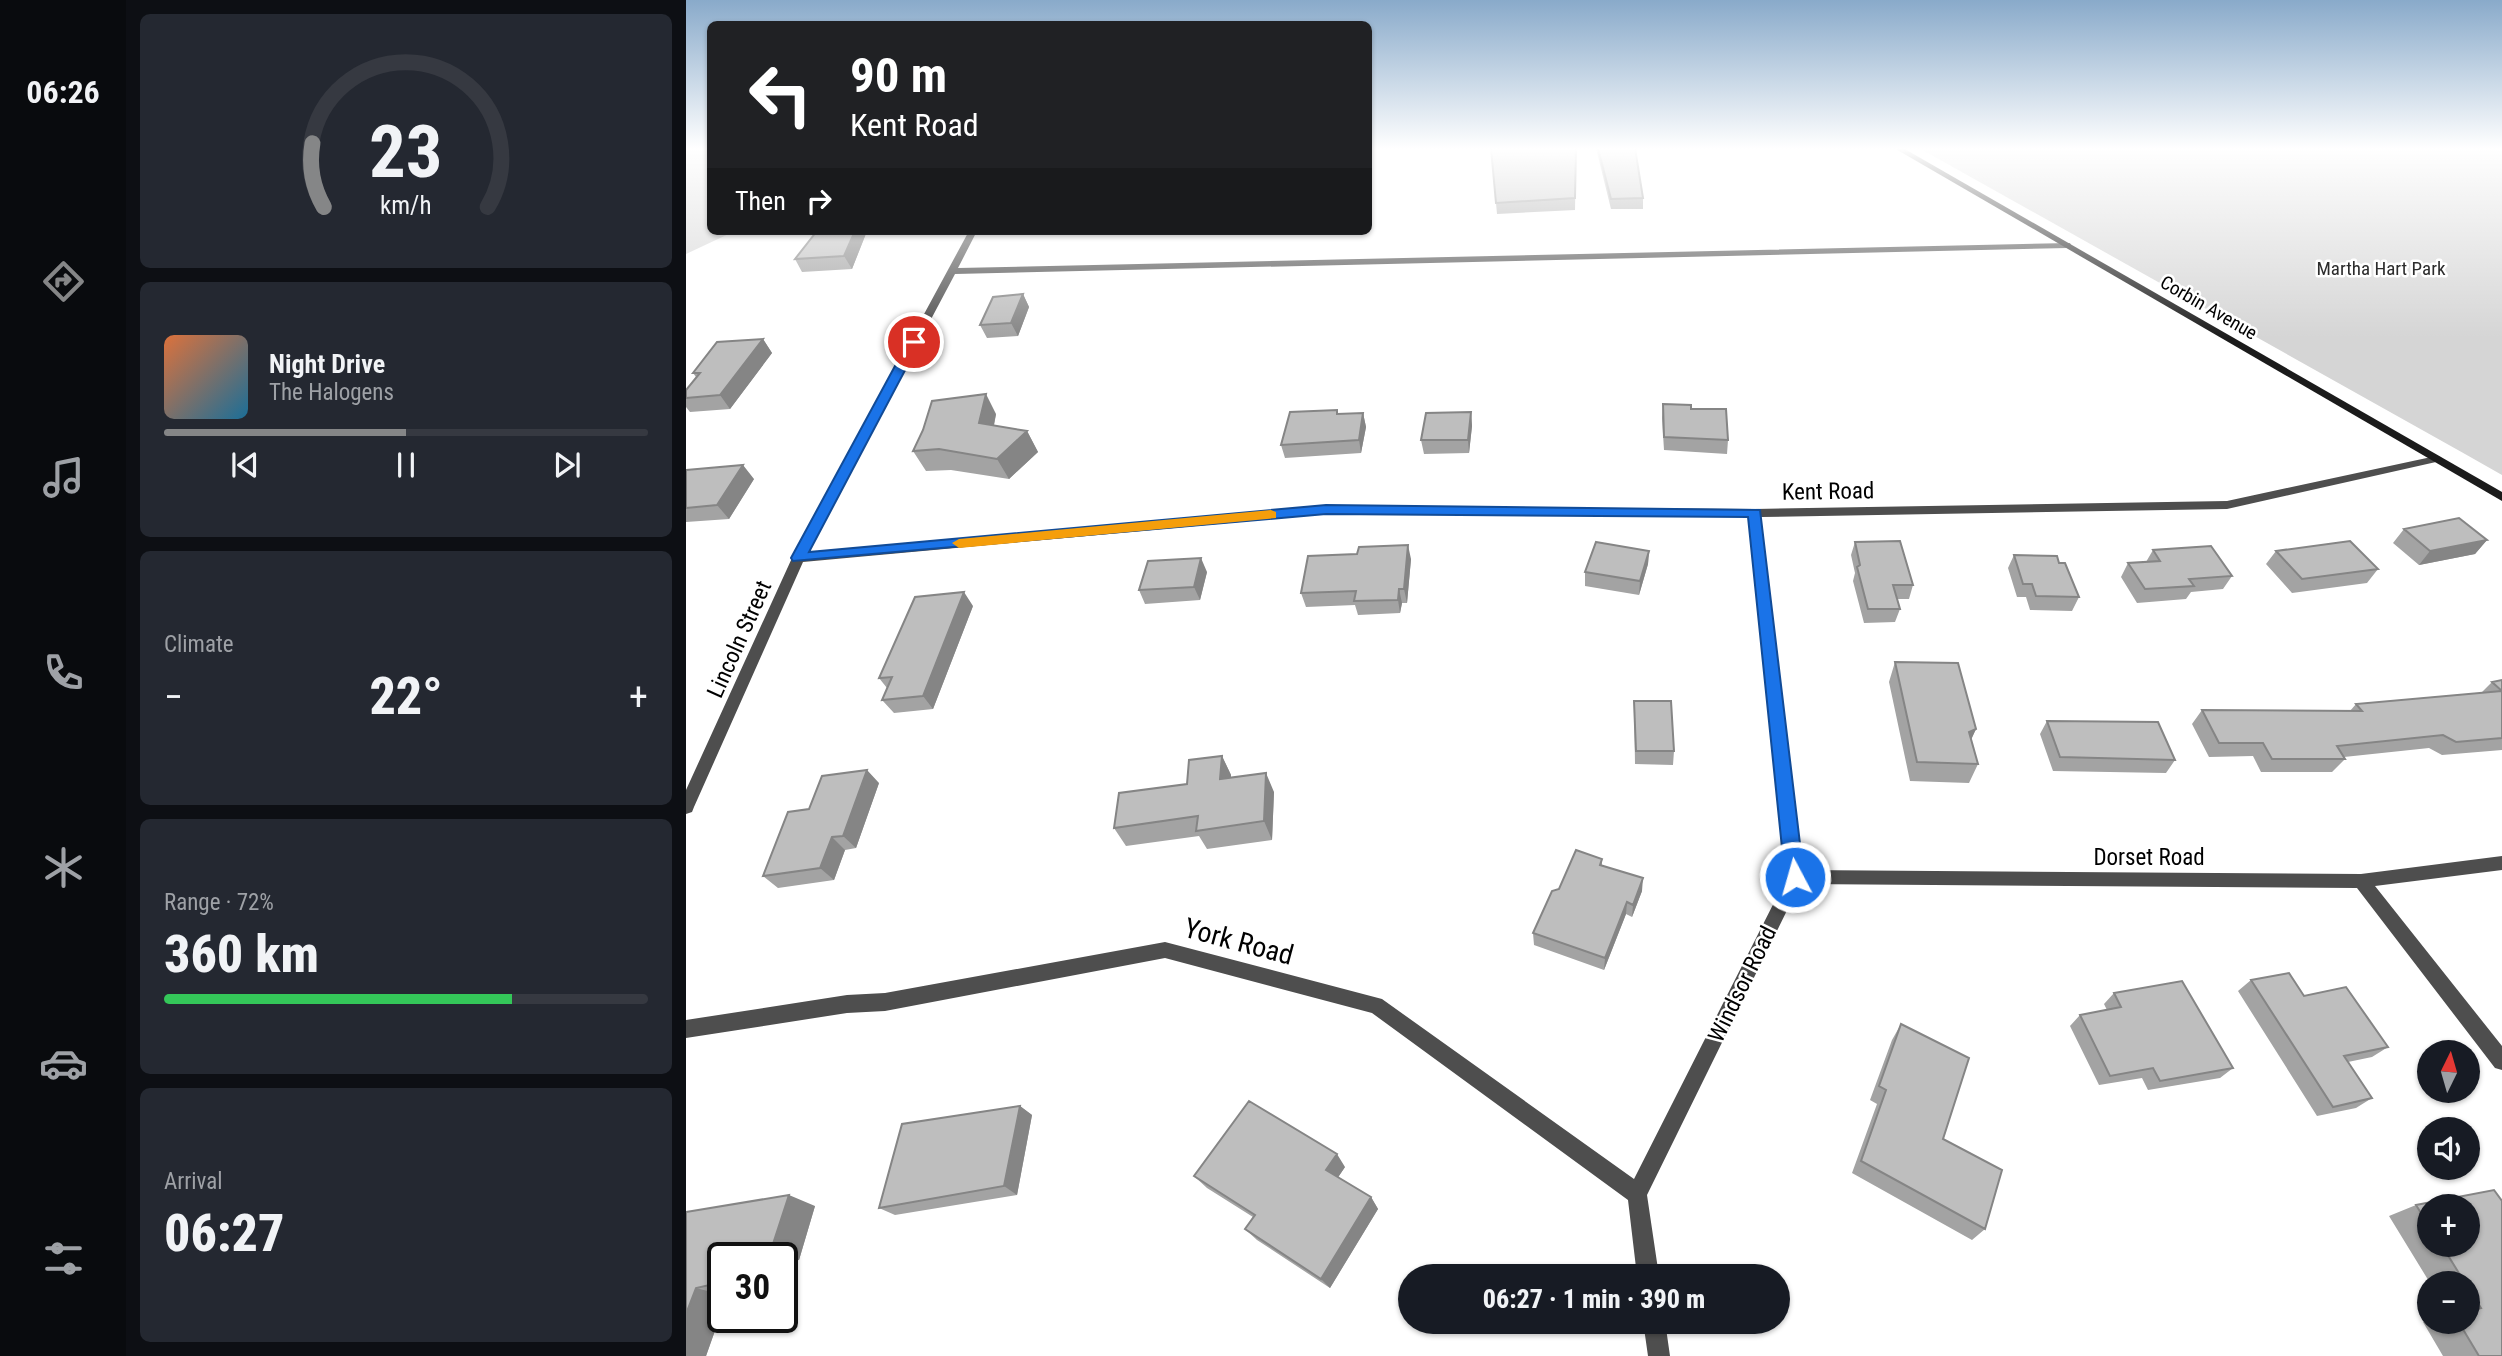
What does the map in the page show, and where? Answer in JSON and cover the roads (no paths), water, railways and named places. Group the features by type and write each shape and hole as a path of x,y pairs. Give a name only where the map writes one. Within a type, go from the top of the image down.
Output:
{"main road":[{"name":"Corbin Avenue","path":"2008,211 2502,497"}],"street":[{"name":"Lincoln Street","path":"686,807 799,558 971,235"},
{"path":"952,271 2067,245"},
{"name":"Kent Road","path":"799,558 1326,510 1755,513 2227,505 2436,459"},
{"path":"1755,513 1795,877"},
{"name":"Dorset Road","path":"1795,877 2361,881 2502,863"},
{"name":"Windsor Road","path":"1637,1194 1795,877"},
{"path":"2361,881 2502,1061"},
{"name":"York Road","path":"686,1029 847,1004 885,1002 1165,950 1376,1005 1637,1194"},
{"path":"1637,1194 1646,1264"},
{"path":"1656,1334 1659,1356"}],"park label":[{"name":"Martha Hart Park","path":"2381,268"}]}
